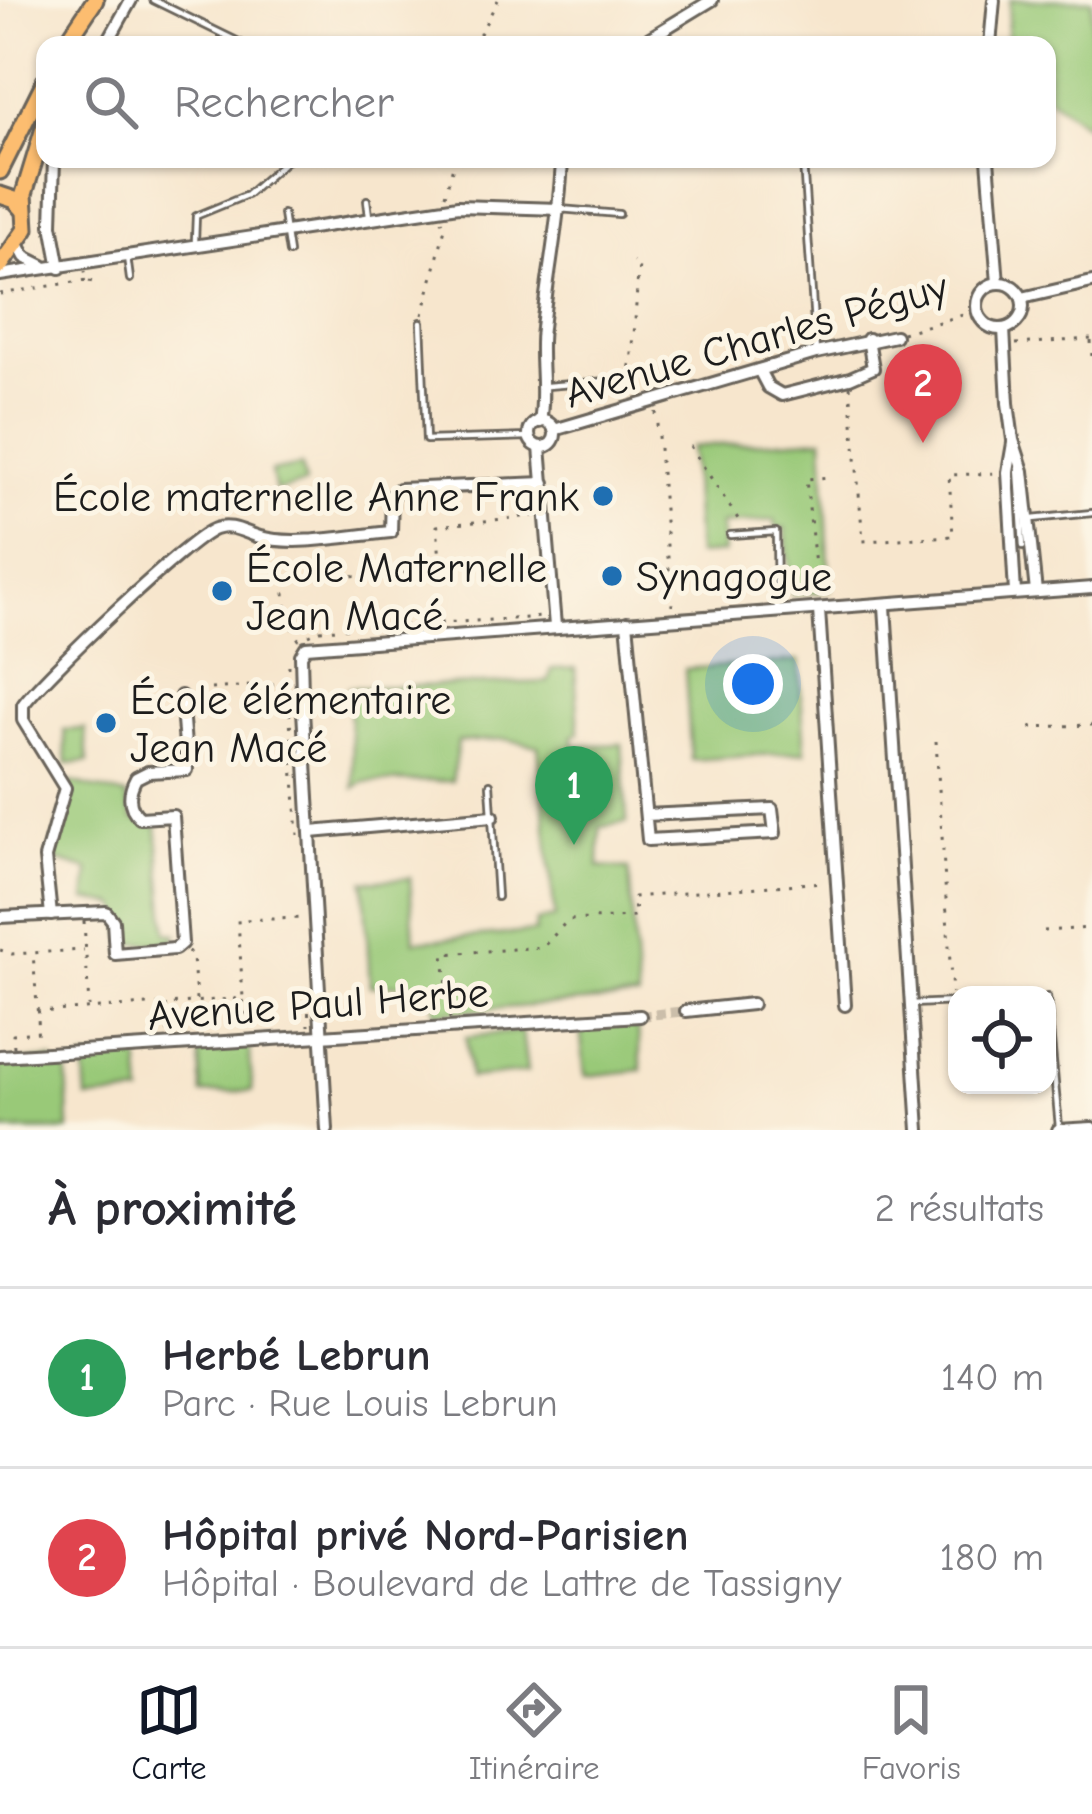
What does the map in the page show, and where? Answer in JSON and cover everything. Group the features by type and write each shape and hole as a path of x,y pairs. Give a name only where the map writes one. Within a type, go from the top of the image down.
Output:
{"main road":[{"path":"75,36 90,8"},
{"path":"0,171 36,99"},
{"path":"0,266 26,229 25,186 36,152"},
{"path":"0,195 15,200 24,210"}],"street":[{"path":"111,36 131,0"},
{"path":"653,36 712,0"},
{"path":"991,36 994,0"},
{"path":"53,168 56,268"},
{"path":"541,422 541,332 562,168"},
{"path":"989,168 998,283"},
{"path":"0,275 458,206 560,209"},
{"path":"17,242 25,257 56,268"},
{"path":"1022,298 1092,282"},
{"path":"998,283 1013,286 1022,298 1021,318 1004,329 990,327 972,313 980,296 998,283"},
{"path":"1004,329 1013,440 1023,471 1036,592"},
{"name":"Avenue Charles Péguy","path":"554,430 816,353 895,336"},
{"path":"759,370 768,387 782,395 850,378 873,368 868,339"},
{"path":"541,422 554,430 551,442 540,447 529,437 533,425 541,422"},
{"path":"1013,440 1008,472 1015,593"},
{"name":"Avenue Charles Péguy","path":"540,447 555,621"},
{"path":"51,915 45,858 65,788 23,720 23,705 161,573 208,532 222,527 280,540 391,532 392,495 399,489 544,483"},
{"path":"327,1130 310,918 311,832 295,683 307,644 555,621 673,620 1092,589"},
{"path":"886,606 919,1130"},
{"path":"819,610 845,1005"},
{"path":"627,622 648,841 775,833 772,809 646,815"},
{"path":"0,917 112,915 116,954 175,949 182,943 173,816 140,818 129,797 136,778 148,772 187,770 181,696"},
{"path":"311,832 493,816"},
{"path":"686,1010 752,1004"},
{"name":"Avenue Paul Herbe","path":"0,1056 640,1016"},
{"path":"1059,1130 1092,1128"}],"lane":[{"path":"153,0 227,36"},
{"path":"196,247 196,216 247,195 278,168"},
{"path":"803,168 816,353"},
{"path":"367,200 370,221"},
{"path":"560,209 619,214"},
{"path":"283,214 289,254"},
{"path":"127,257 130,279"},
{"path":"421,322 427,440 529,437"},
{"path":"544,386 619,380"},
{"path":"1013,440 1023,546"},
{"path":"1030,519 1092,513"},
{"path":"730,535 776,532 778,613"},
{"path":"490,784 497,896"},
{"path":"911,1004 948,1002"},
{"path":"1056,1094 1059,1130"}],"path":[{"path":"479,36 498,0"},
{"path":"421,322 446,228 438,210 452,168"},
{"path":"619,380 627,377 632,366 639,267 633,262"},
{"path":"84,263 87,280"},
{"path":"0,294 87,280 100,284"},
{"name":"Avenue Charles Péguy","path":"895,336 972,313"},
{"path":"1003,345 1091,339 1092,358"},
{"path":"850,378 863,541 953,536 949,475 1008,472"},
{"path":"656,403 673,620"},
{"path":"690,446 748,534"},
{"path":"849,476 857,475"},
{"path":"819,610 806,479 832,477"},
{"path":"307,644 287,619 284,580 440,570 437,526 547,515"},
{"path":"300,855 290,649 307,644 320,630 555,621"},
{"path":"212,689 295,683"},
{"path":"1030,727 1092,725"},
{"path":"936,741 953,986"},
{"path":"945,881 954,880"},
{"path":"451,1027 444,954 543,946 568,920 634,916 634,897 837,881"},
{"path":"246,1041 238,920 310,918 303,902"},
{"path":"83,913 89,1009"},
{"path":"1044,931 1092,928"},
{"path":"948,938 960,936"},
{"path":"182,943 193,957 196,1002"},
{"path":"0,950 12,954 86,950"},
{"path":"14,1055 13,1034 39,1032 33,953"},
{"path":"37,1012 243,998"},
{"path":"308,998 317,1035"},
{"path":"166,1004 169,1046"}],"green space":[{"path":"1010,0 1092,0 1092,130 1056,103 1056,36 1007,36"},
{"path":"823,438 830,591 792,595 785,528 776,528 775,520 721,524 723,553 697,555 691,447"},
{"path":"301,466 305,484 275,491 271,472"},
{"path":"799,661 805,752 691,760 685,669"},
{"path":"575,668 579,733 573,735 574,746 622,744 627,822 600,827 599,867 629,869 638,998 435,1013 433,983 370,986 364,881 410,878 414,941 535,932 536,921 555,918 538,746 505,739 458,742 452,781 363,782 354,788 348,688 548,682 552,669"},
{"path":"85,729 88,762 67,764 64,730"},
{"path":"71,782 126,796 133,819 157,826 167,933 177,934 174,942 124,944 116,905 86,900 89,870 49,858"},
{"path":"637,1021 642,1070 585,1076 580,1027"},
{"path":"522,1031 527,1072 470,1078 466,1037"},
{"path":"249,1044 252,1091 202,1094 199,1047"},
{"path":"139,1055 142,1095 87,1099 84,1060"},
{"path":"52,1059 56,1069 67,1069 69,1130 0,1130 0,1062"}],"tunnel":[{"path":"640,1016 686,1011"}],"place":[{"name":"Hôpital privé Nord-Parisien","path":"923,443"},
{"name":"École maternelle Anne Frank","path":"603,496"},
{"name":"Synagogue","path":"612,576"},
{"name":"École Maternelle Jean Macé","path":"222,591"},
{"name":"École élémentaire Jean Macé","path":"106,723"},
{"name":"Herbé Lebrun","path":"574,845"}]}
